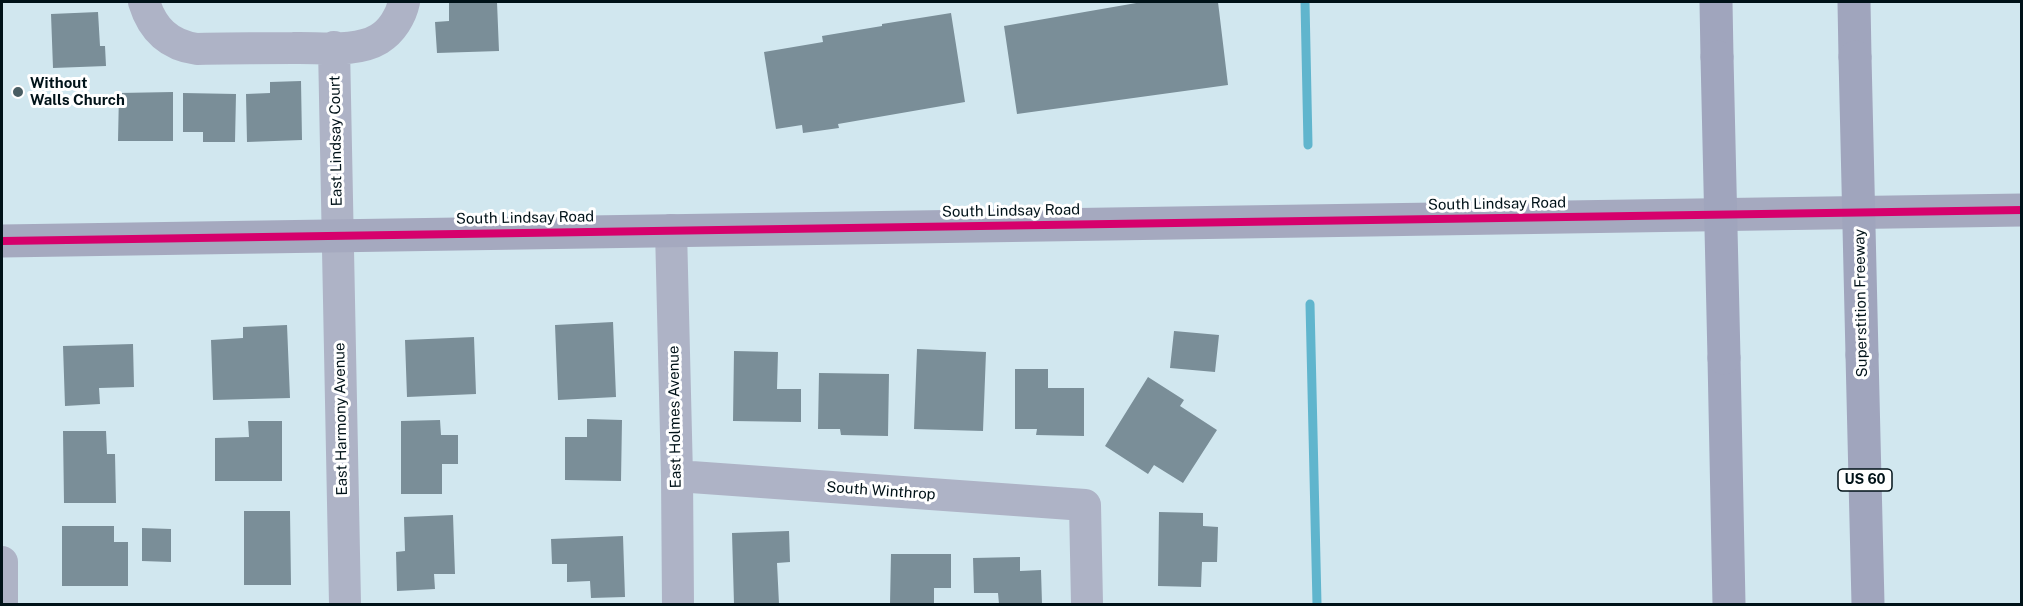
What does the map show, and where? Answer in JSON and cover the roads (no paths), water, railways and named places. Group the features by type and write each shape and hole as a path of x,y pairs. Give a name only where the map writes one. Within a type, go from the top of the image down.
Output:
{"highway":[{"path":"1716,2 1729,604"},
{"name":"Superstition Freeway","path":"1854,2 1868,604"}],"main road":[{"name":"South Lindsay Road","path":"2,241 338,234 2022,210"}],"street":[{"path":"144,2 149,15 163,36 186,47 334,47 368,44 380,38 397,20 404,2"},
{"name":"East Lindsay Court","path":"334,47 338,234"},
{"name":"East Holmes Avenue","path":"671,230 678,604"},
{"name":"East Harmony Avenue","path":"338,234 345,604"},
{"name":"South Winthrop","path":"677,476 1085,505 1087,604"},
{"path":"2,562 2,604"}],"waterway":[{"path":"1305,2 1308,145"},
{"path":"1310,304 1317,604"}],"place":[{"name":"Without Walls Church","path":"18,92"}]}
